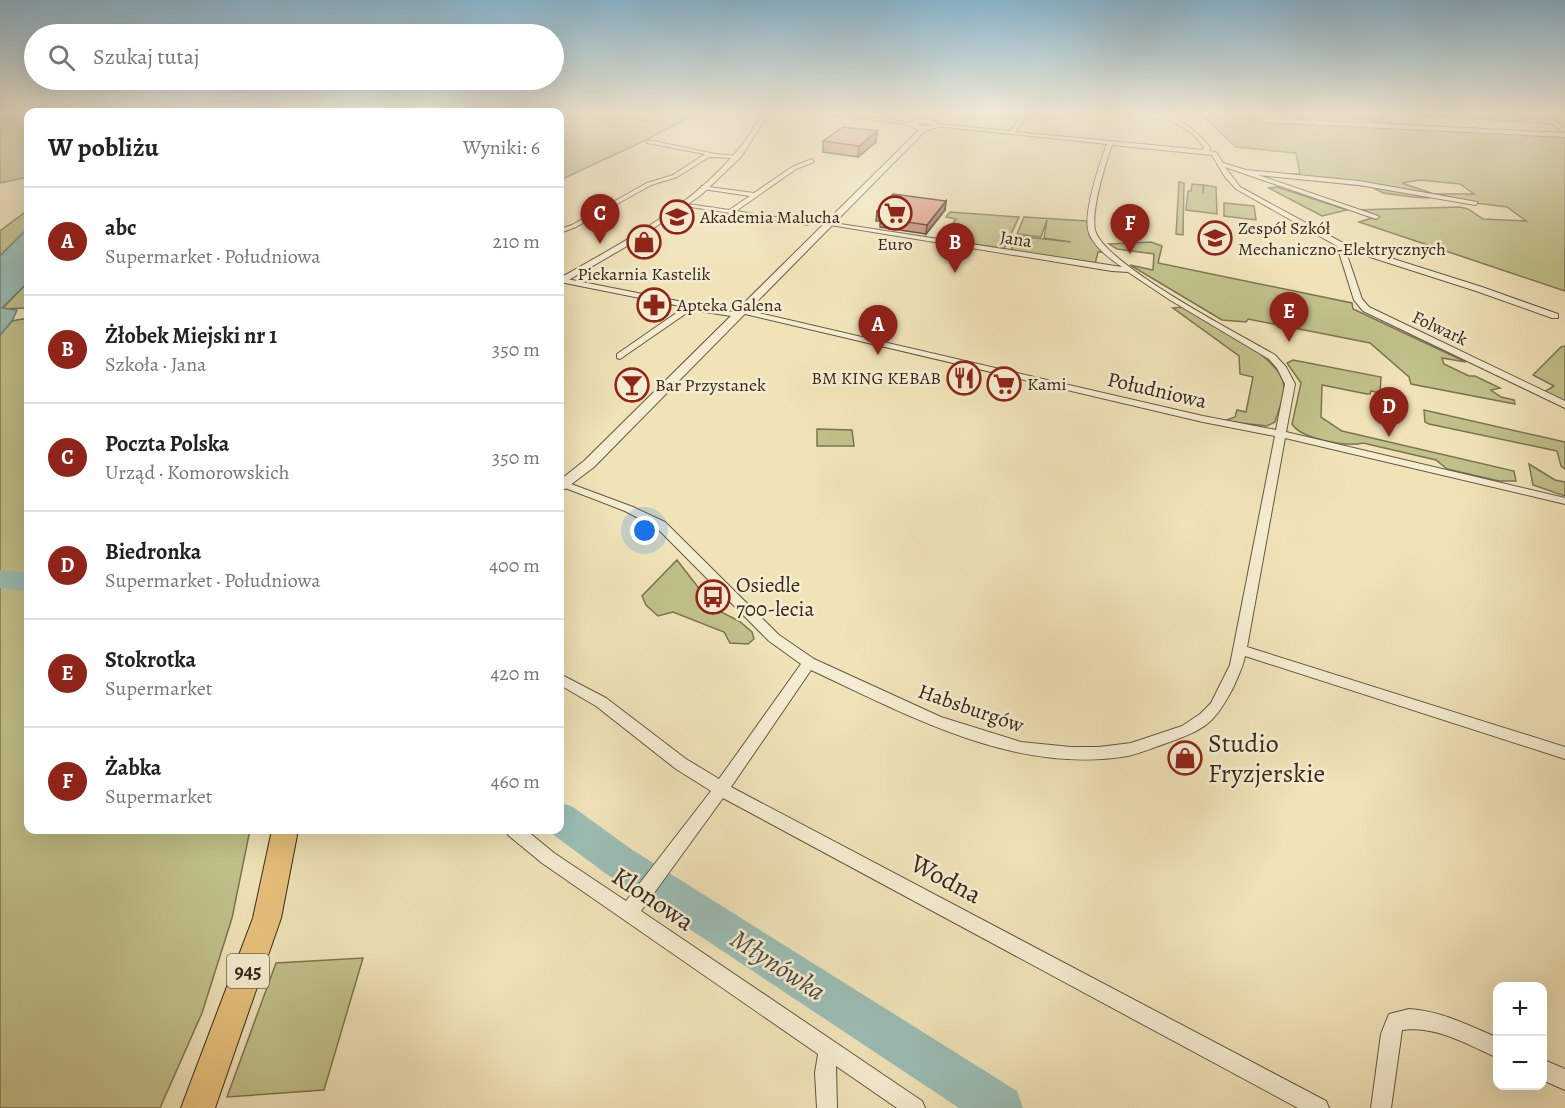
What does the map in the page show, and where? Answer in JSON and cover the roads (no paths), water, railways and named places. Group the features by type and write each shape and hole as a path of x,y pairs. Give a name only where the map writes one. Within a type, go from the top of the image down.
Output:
{"main road":[{"name":"945","path":"198,1108 267,918 284,834"}],"street":[{"path":"564,230 649,184 675,177 695,165"},
{"path":"564,279 635,238 681,205 727,165"},
{"path":"731,212 794,168 802,165"},
{"path":"564,483 589,464 886,165"},
{"name":"Habsburgów","path":"564,486 629,508 661,525 774,638 809,663 937,722 1021,748 1071,753 1099,753 1131,749 1187,730 1216,707 1229,686 1241,650 1290,384 1281,367 1256,346 1128,270 1097,243 1091,220 1104,165"},
{"path":"1221,165 1238,188 1340,245 1479,289 1555,316"},
{"path":"1223,165 1376,217"},
{"path":"1242,172 1377,184 1475,203"},
{"path":"703,187 757,195"},
{"path":"681,205 806,224"},
{"name":"Jana","path":"827,224 1102,268 1128,270"},
{"name":"Folwark","path":"1340,245 1358,300 1366,309 1565,405"},
{"name":"Południowa","path":"564,282 696,307 740,313 1151,407 1281,434 1565,501"},
{"path":"620,356 684,310 696,307"},
{"path":"1241,650 1565,753"},
{"path":"629,912 721,789 809,663"},
{"name":"Wodna","path":"564,681 601,702 681,764 721,789 1319,1108"},
{"name":"Klonowa","path":"519,834 548,858 915,1108"},
{"path":"1381,1108 1391,1034 1396,1021 1408,1018 1429,1020 1493,1046"},
{"path":"827,1108 825,1073 829,1050"},
{"path":"1547,1071 1565,1080"}],"water":[{"path":"24,232 24,286 2,308 17,310 12,321 0,335 0,256"}],"waterway":[{"name":"Młynówka","path":"0,579 24,582"},
{"name":"Młynówka","path":"564,821 618,861 1000,1108"}],"place":[{"name":"Euro","path":"895,213"},
{"name":"Akademia Malucha","path":"677,217"},
{"name":"Zespół Szkół Mechaniczno-Elektrycznych","path":"1215,238"},
{"name":"Piekarnia Kastelik","path":"644,242"},
{"name":"Poczta Polska","path":"600,244"},
{"name":"Żabka","path":"1130,254"},
{"name":"Żłobek Miejski nr 1","path":"955,273"},
{"name":"Apteka Galena","path":"654,305"},
{"name":"Stokrotka","path":"1289,342"},
{"name":"abc","path":"878,355"},
{"name":"BM KING KEBAB","path":"964,378"},
{"name":"Kami","path":"1004,384"},
{"name":"Bar Przystanek","path":"632,385"},
{"name":"Biedronka","path":"1389,437"},
{"name":"Osiedle 700-lecia","path":"713,597"},
{"name":"Studio Fryzjerskie","path":"1185,758"}]}
